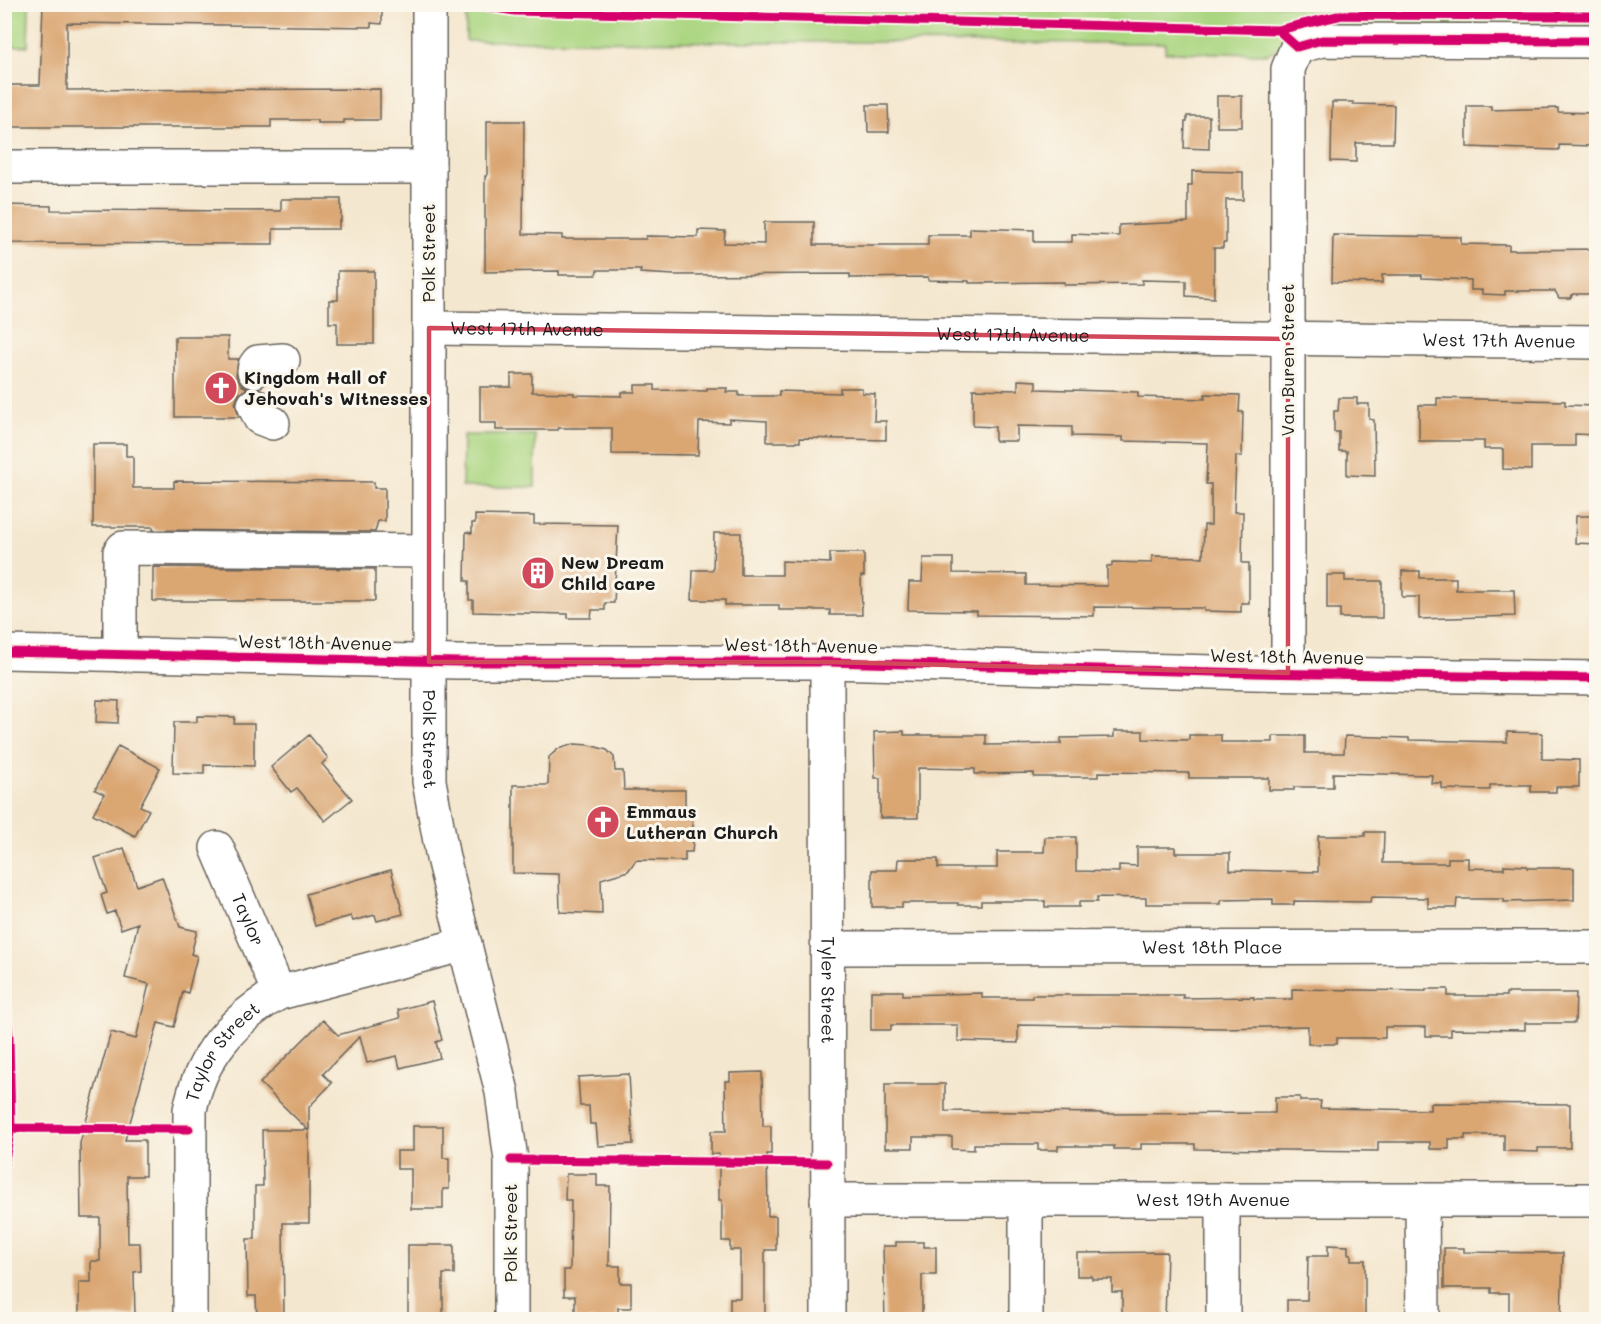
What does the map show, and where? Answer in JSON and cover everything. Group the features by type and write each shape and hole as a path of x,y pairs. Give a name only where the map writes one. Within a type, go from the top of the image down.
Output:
{"street":[{"name":"Polk Street","path":"429,4 429,781 442,858 502,1092 511,1160 511,1320"},
{"name":"Van Buren Street","path":"1288,674 1288,69 1297,48 1322,40 1596,41"},
{"path":"4,167 429,167"},
{"name":"West 17th Avenue","path":"429,328 1596,342"},
{"path":"120,655 120,552 123,548 429,550"},
{"name":"West 18th Avenue","path":"4,652 429,662 827,662 1288,674 1596,678"},
{"name":"Tyler Street","path":"827,662 828,1320"},
{"name":"Taylor","path":"217,848 279,993"},
{"name":"Taylor Street","path":"190,1320 189,1129 194,1093 209,1057 232,1028 260,1003 279,993 465,944"},
{"name":"West 18th Place","path":"828,948 1596,947"},
{"name":"West 19th Avenue","path":"827,1200 1596,1200"},
{"path":"1026,1200 1026,1320"},
{"path":"1222,1200 1223,1320"},
{"path":"1422,1200 1423,1320"}],"highlighted area":[{"path":"429,328 1288,339 1288,673 827,662 429,662"}],"green space":[{"path":"5,4 29,5 28,46 5,46"},
{"path":"466,4 1596,5 1596,33 1311,32 1267,54 1165,52 1165,43 466,41"},
{"path":"463,435 535,435 535,487 462,487"}],"building":[{"path":"43,4 382,4 382,24 371,23 371,27 67,23 67,90 380,89 380,120 317,123 317,120 271,120 271,127 4,127 4,85 40,85"},
{"path":"1217,96 1242,96 1242,127 1217,127"},
{"path":"1332,102 1394,105 1393,143 1356,143 1356,162 1331,161"},
{"path":"867,105 888,105 889,132 868,132"},
{"path":"1467,106 1491,106 1491,110 1558,108 1558,112 1595,113 1595,146 1559,145 1559,150 1467,147"},
{"path":"1187,116 1209,116 1209,149 1184,148"},
{"path":"487,121 524,121 523,234 562,235 562,239 698,237 698,230 725,231 724,243 764,244 764,222 814,222 814,245 928,245 928,235 970,235 970,228 1034,230 1034,242 1072,242 1072,234 1119,236 1119,225 1188,222 1188,185 1192,185 1192,171 1243,172 1243,200 1226,200 1226,243 1223,243 1223,248 1214,248 1214,298 1186,296 1186,281 1142,280 1142,284 1064,285 1064,282 969,283 969,281 928,280 928,277 850,278 850,274 674,275 640,273 641,270 597,270 596,275 559,275 559,271 485,272"},
{"path":"281,199 341,199 339,229 273,229 273,244 4,243 4,205 51,206 51,210 281,211"},
{"path":"1333,235 1461,237 1461,244 1509,245 1509,250 1596,249 1596,294 1573,294 1570,298 1559,298 1555,291 1505,291 1505,295 1482,294 1482,290 1471,290 1471,280 1422,278 1422,275 1382,275 1382,283 1332,282"},
{"path":"338,271 374,271 374,344 337,344 337,323 329,323 329,300 338,300"},
{"name":"Kingdom Hall of Jehovah's Witnesses","path":"175,337 228,337 228,359 238,359 236,376 241,385 247,388 239,394 235,403 239,417 175,417"},
{"path":"511,374 532,374 532,392 574,393 574,395 622,396 622,392 635,392 635,385 655,385 655,390 707,391 707,388 727,388 726,392 739,392 739,396 779,396 779,391 840,393 840,388 862,388 862,393 875,394 874,421 886,421 886,440 800,438 800,442 767,442 767,421 729,419 729,423 699,422 698,455 612,454 612,428 496,430 496,423 480,423 480,387 511,387"},
{"path":"1018,380 1036,381 1036,389 1138,392 1138,397 1205,399 1205,394 1240,395 1239,412 1243,412 1242,456 1236,456 1234,512 1243,512 1242,563 1249,563 1249,603 1241,603 1241,612 1204,611 1204,608 1094,607 1094,616 977,615 977,611 908,610 909,582 922,582 923,558 953,558 953,573 1026,574 1026,585 1107,586 1107,566 1112,566 1112,562 1152,563 1152,556 1203,557 1204,525 1211,525 1211,484 1206,484 1208,443 1123,441 1123,437 1072,436 1072,427 1017,426 1017,441 995,441 995,427 973,426 973,389 1018,390"},
{"path":"1339,398 1357,398 1357,404 1369,404 1369,419 1374,420 1375,476 1347,475 1347,451 1339,451 1339,432 1334,432 1334,411 1338,411"},
{"path":"1437,398 1565,401 1565,405 1596,406 1596,435 1575,434 1575,446 1531,446 1531,470 1503,469 1503,449 1484,449 1484,441 1419,441 1419,405 1437,405"},
{"path":"93,444 126,444 126,456 133,456 133,488 174,488 174,481 374,482 374,488 385,488 385,521 378,521 375,532 153,530 153,527 93,527"},
{"name":"New Dream Child care","path":"475,515 534,516 534,524 618,525 614,603 605,603 605,610 592,610 591,618 568,618 568,614 473,612 473,600 469,600 469,581 465,581 466,532 472,533"},
{"path":"1576,516 1596,516 1596,544 1575,543"},
{"path":"714,533 741,533 741,575 782,575 782,561 830,563 830,553 864,553 864,576 861,576 862,615 830,615 830,610 779,610 779,605 725,605 725,600 692,600 693,570 713,570"},
{"path":"153,567 375,569 375,601 153,601"},
{"path":"1402,571 1420,571 1420,578 1456,578 1456,590 1514,590 1515,616 1419,619 1419,597 1402,597"},
{"path":"1327,575 1345,575 1345,581 1382,581 1382,618 1340,618 1340,609 1327,609"},
{"path":"97,700 119,701 118,723 96,722"},
{"path":"197,716 235,717 234,724 254,724 254,766 204,765 204,774 173,773 174,722 197,722"},
{"path":"904,731 904,735 986,735 986,745 1061,744 1061,738 1114,737 1114,731 1143,731 1143,739 1189,740 1189,735 1221,735 1221,742 1273,742 1273,736 1305,736 1305,753 1344,753 1345,736 1507,742 1507,732 1542,733 1542,759 1579,760 1579,787 1556,787 1556,792 1531,792 1531,785 1490,785 1490,790 1442,789 1442,783 1431,783 1432,775 1333,773 1333,787 1294,787 1294,790 1269,790 1269,778 1189,778 1189,773 1098,772 1098,777 1034,777 1034,773 975,774 975,769 918,768 918,818 880,818 880,778 875,778 874,732"},
{"path":"309,735 328,758 322,764 352,799 325,821 297,788 291,792 271,767"},
{"name":"Emmaus Lutheran Church","path":"574,744 607,750 614,757 615,771 623,771 624,790 685,790 685,811 691,811 694,833 692,852 685,852 685,861 636,860 628,871 601,879 602,914 560,912 559,874 513,873 513,785 548,785 549,757 558,749"},
{"path":"118,746 160,768 140,806 149,810 135,836 93,814 104,794 95,790"},
{"path":"1365,832 1384,832 1383,863 1448,863 1448,858 1468,858 1468,868 1504,869 1504,865 1527,866 1527,868 1574,868 1574,900 1504,902 1504,899 1457,899 1456,908 1428,908 1428,898 1371,897 1370,902 1294,901 1294,905 1273,905 1273,899 1221,900 1221,904 1146,904 1146,898 1097,897 1097,902 1079,902 1079,907 1045,907 1045,901 981,901 981,905 902,903 902,907 872,907 872,870 897,870 898,859 938,859 938,868 997,868 997,852 1044,852 1045,837 1076,837 1076,871 1119,872 1119,865 1137,866 1137,847 1175,847 1175,853 1230,853 1230,870 1318,872 1318,836 1365,836"},
{"path":"124,848 137,886 162,877 180,927 197,931 191,954 197,956 188,993 183,991 174,1027 158,1023 125,1140 145,1140 145,1176 127,1176 128,1243 140,1243 141,1271 134,1272 135,1316 79,1317 79,1282 91,1282 91,1261 100,1261 100,1218 81,1218 80,1143 111,1032 136,1039 149,984 125,978 138,923 121,929 115,911 107,914 101,895 107,893 95,858"},
{"path":"391,870 403,914 377,921 375,915 353,921 351,916 315,926 306,894"},
{"path":"1292,989 1426,991 1426,989 1448,989 1448,996 1576,993 1575,1023 1525,1023 1525,1030 1451,1029 1451,1036 1426,1036 1426,1027 1385,1027 1385,1038 1337,1038 1337,1044 1308,1044 1308,1026 1223,1028 1018,1025 1018,1043 958,1041 958,1025 891,1025 891,1030 871,1030 871,991 903,991 903,995 982,993 982,998 1032,998 1032,995 1183,995 1183,998 1292,999"},
{"path":"432,1001 442,1040 436,1042 440,1058 400,1068 397,1056 367,1063 360,1036 323,1074 332,1083 309,1107 309,1223 283,1223 284,1320 257,1320 256,1296 248,1296 247,1239 255,1239 255,1186 263,1186 262,1130 308,1130 260,1083 323,1020 338,1035 400,1018 398,1010"},
{"path":"762,1072 763,1126 771,1126 771,1154 767,1154 768,1216 776,1216 776,1250 765,1250 765,1320 730,1320 730,1298 740,1298 740,1250 730,1250 730,1241 722,1241 719,1154 711,1155 711,1131 726,1131 725,1081 730,1081 730,1073"},
{"path":"629,1074 633,1144 598,1146 596,1124 590,1124 589,1106 580,1106 578,1077"},
{"path":"885,1084 945,1084 945,1111 1101,1114 1275,1113 1275,1097 1300,1097 1300,1101 1321,1101 1320,1108 1430,1110 1430,1103 1570,1104 1570,1148 1538,1148 1538,1152 1504,1151 1504,1135 1465,1135 1465,1139 1449,1139 1449,1149 1430,1149 1430,1142 1378,1142 1378,1151 1195,1149 1195,1144 1141,1144 1141,1149 1114,1149 1114,1146 1058,1146 1058,1150 1038,1150 1038,1144 974,1144 974,1150 952,1149 952,1137 913,1137 913,1148 885,1148"},
{"path":"413,1126 443,1126 443,1158 449,1158 449,1189 443,1189 443,1209 411,1209 411,1169 397,1169 397,1151 413,1151"},
{"path":"566,1174 597,1174 597,1186 610,1186 609,1266 620,1266 620,1283 631,1283 631,1308 618,1308 618,1320 575,1320 575,1296 564,1296 564,1270 570,1270 571,1200 565,1200"},
{"path":"896,1242 924,1242 924,1247 936,1247 936,1275 922,1275 922,1320 885,1320 883,1246 896,1246"},
{"path":"408,1245 454,1245 454,1274 443,1274 443,1320 408,1320"},
{"path":"1328,1245 1348,1246 1351,1260 1365,1260 1365,1319 1287,1320 1287,1300 1307,1300 1308,1256 1328,1256"},
{"path":"1444,1248 1464,1248 1464,1252 1563,1253 1561,1320 1509,1320 1509,1293 1491,1293 1491,1288 1444,1288"},
{"path":"1167,1252 1165,1320 1135,1320 1135,1316 1122,1316 1122,1292 1112,1292 1112,1279 1077,1276 1077,1253"}],"cycle path":[{"path":"469,4 515,11 1278,30 1342,15 1596,16"},
{"path":"1278,30 1297,47 1322,40 1596,41"},
{"path":"4,652 458,662 827,662 1253,673 1596,678"},
{"path":"4,990 9,1036 11,1128 4,1164"},
{"path":"11,1128 189,1129"},
{"path":"511,1160 827,1163"}],"place":[{"name":"Kingdom Hall of Jehovah's Witnesses","path":"221,388"},
{"name":"New Dream Child care","path":"538,573"},
{"name":"Emmaus Lutheran Church","path":"603,822"}]}
